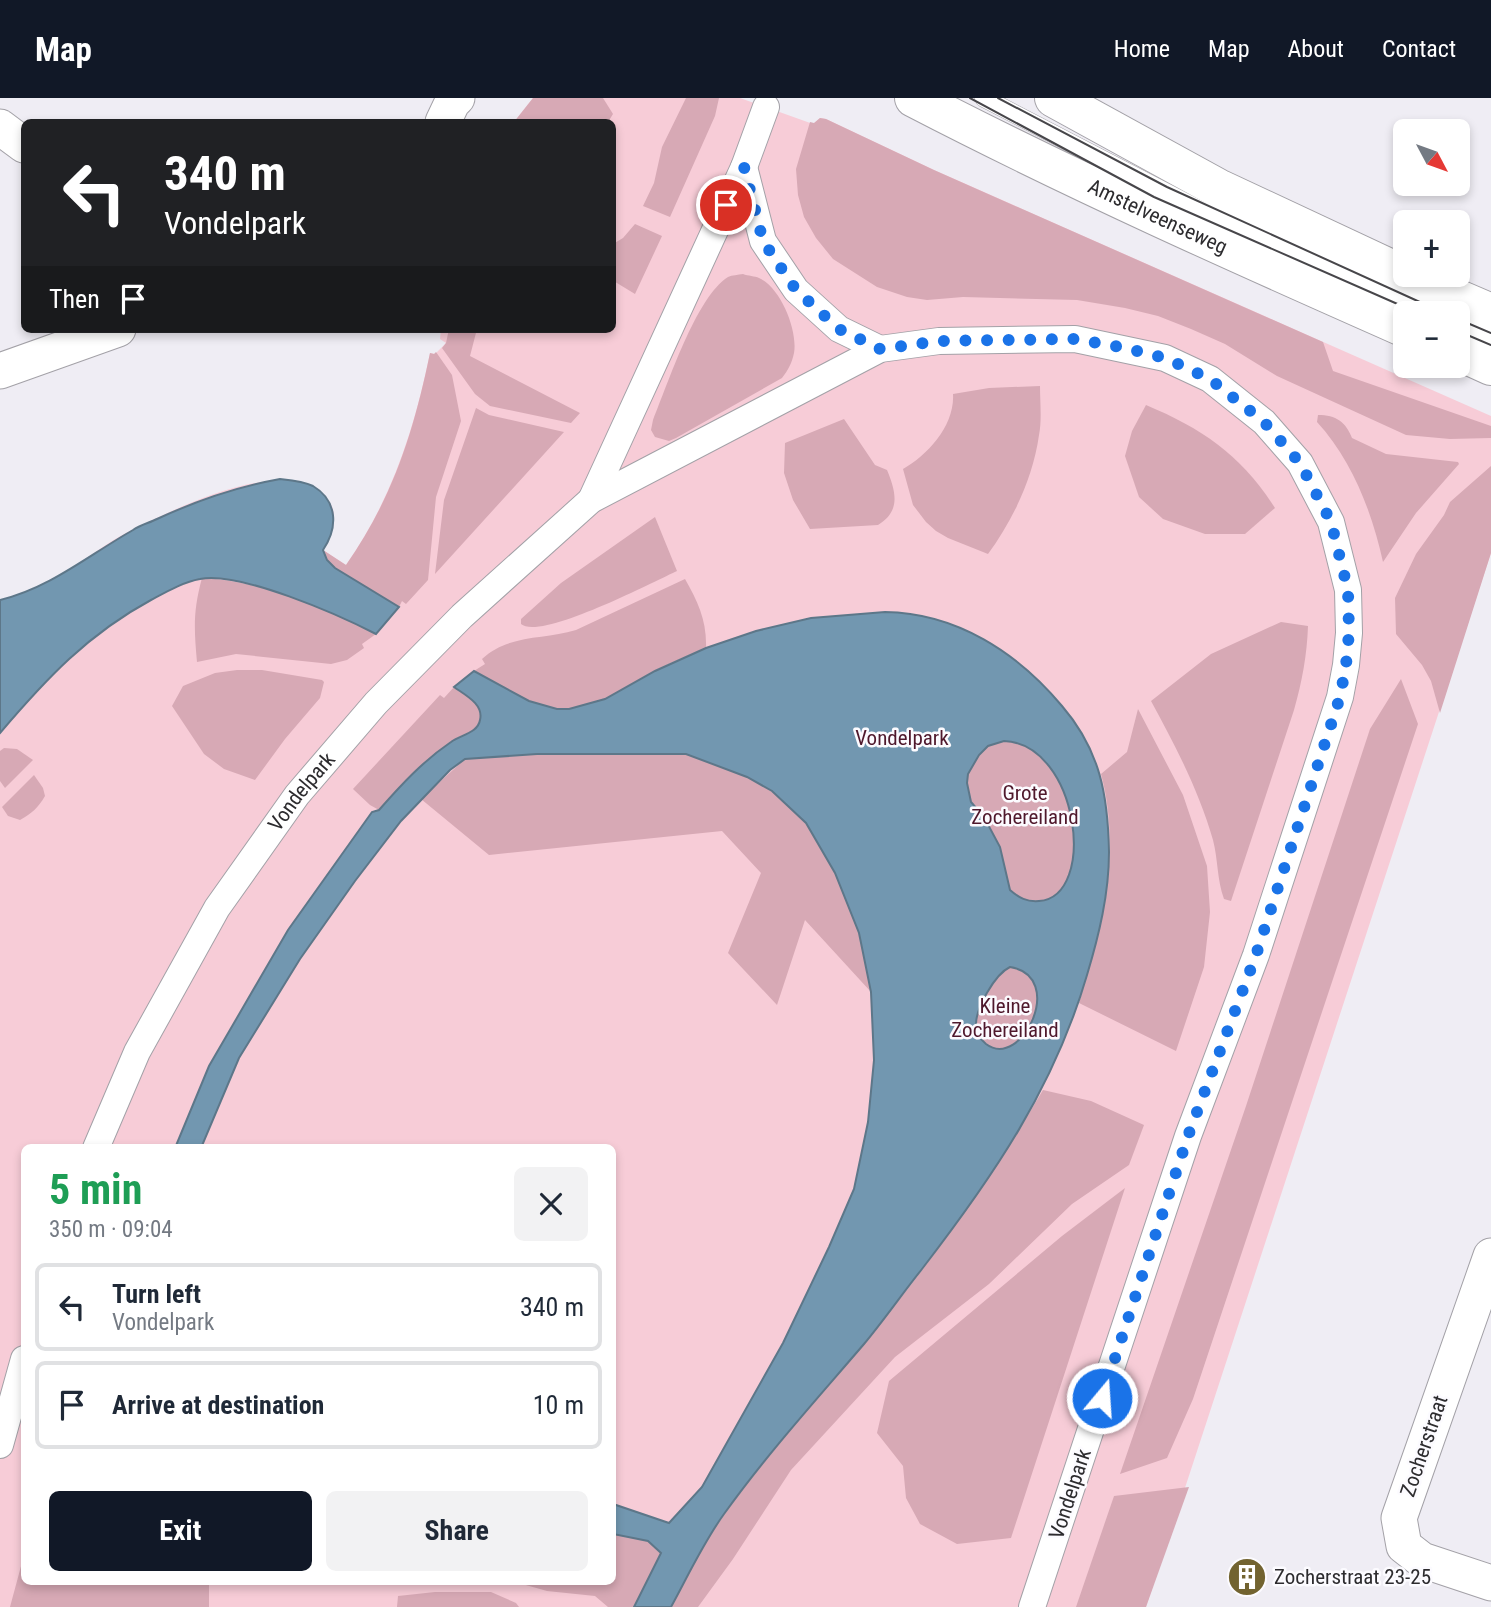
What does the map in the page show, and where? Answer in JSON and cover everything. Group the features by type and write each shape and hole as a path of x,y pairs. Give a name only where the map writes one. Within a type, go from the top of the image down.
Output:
{"main road":[{"name":"Amstelveenseweg","path":"914,98 987,136 1174,224 1393,323"},
{"path":"1054,98 1218,188 1491,313"},
{"path":"1470,356 1491,366"}],"street":[{"name":"Vondelpark","path":"591,500 744,167 766,107"},
{"path":"0,127 21,143"},
{"path":"744,167 763,241 796,290 839,329 880,349"},
{"path":"0,371 107,333"},
{"name":"Vondelpark","path":"98,1144 137,1052 217,908 297,795 376,703 462,616 591,500 880,349 939,341 1075,339 1165,358 1210,379 1264,422 1300,463 1331,522 1348,590 1349,633 1346,665 1340,697 1256,955 1188,1136 1032,1607"},
{"name":"Zocherstraat","path":"1491,1256 1399,1518 1404,1546 1422,1560 1491,1583"},
{"path":"0,1445 21,1370"}],"lane":[{"name":"Amstelveenseweg","path":"984,98 1199,210 1405,301"},
{"path":"1470,329 1491,339"}],"green space":[{"name":"Vondelpark","path":"533,98 740,98 813,124 820,118 826,119 934,170 1393,373 1393,378 1405,378 1491,416 1491,553 1146,1607 0,1607 0,600 50,581 125,534 179,508 234,488 262,482 288,481 311,486 328,500 334,512 334,519 332,532 323,550 346,565 389,489 409,437 430,353 435,354 446,343 440,339 441,333 616,333 616,119 516,119"},
{"path":"533,98 603,98 613,114 610,119 516,119"},
{"path":"686,98 719,98 715,116 670,217 643,206 654,183 662,147"},
{"path":"820,118 1323,342 1333,371 1491,426 1491,438 1450,439 1406,435 1277,376 1225,344 1158,316 1077,300 963,297 927,300 907,297 877,287 833,259 804,217 798,195 796,169 810,122 814,123"},
{"path":"635,224 662,236 635,294 616,282 616,242"},
{"path":"743,274 757,277 767,283 781,300 795,344 788,369 782,378 676,438 669,441 655,437 651,430 653,420 694,322 716,287 728,277"},
{"path":"448,333 476,333 470,356 580,413 571,423 490,406 475,394 442,348"},
{"path":"436,352 452,375 461,421 436,497 428,580 406,604 402,601 399,607 335,568 327,560 323,550 346,565 377,515 409,437 430,353"},
{"path":"1040,386 1040,429 1032,467 1014,513 988,554 936,531 913,505 903,469 922,456 945,428 950,417 953,394 989,388"},
{"path":"1146,405 1203,434 1219,446 1249,473 1275,508 1245,534 1205,534 1163,519 1139,497 1125,456 1132,431"},
{"path":"476,408 489,415 564,432 435,574 444,500"},
{"path":"1318,415 1340,420 1352,438 1386,454 1459,464 1416,513 1383,562 1367,506 1341,453 1317,422"},
{"path":"844,419 875,465 887,470 893,486 893,507 885,520 878,525 810,529 793,500 784,473 785,443"},
{"path":"1491,466 1491,553 1440,713 1431,681 1422,665 1396,634 1395,598 1416,554 1450,502"},
{"path":"655,517 677,571 572,618 532,627 521,624 521,619 561,583"},
{"path":"202,578 247,584 292,597 376,634 362,644 364,648 347,660 331,664 236,654 197,662 195,620"},
{"path":"685,579 701,612 706,648 656,670 596,703 570,709 546,707 514,694 474,671 485,664 482,659 503,645 576,630"},
{"path":"1281,622 1308,626 1304,668 1294,710 1231,901 1224,899 1213,840 1194,786 1151,701 1211,654"},
{"path":"262,670 324,682 320,698 255,780 224,769 204,754 172,706 183,686 215,673"},
{"path":"1401,679 1418,724 1193,1399 1167,1458 1120,1474 1246,1106 1370,729"},
{"path":"454,687 473,700 479,709 477,727 456,739 425,764 379,810 370,805 353,789 440,695 444,698"},
{"path":"1138,709 1183,795 1207,866 1210,912 1204,967 1176,1051 1079,1003 1095,947 1109,861 1110,832 1101,774 1127,752"},
{"name":"Grote Zochereiland","path":"1004,741 1029,749 1049,767 1064,792 1072,821 1074,849 1069,875 1058,893 1039,901 1023,899 1010,890 1000,847 984,817 970,802 968,774 988,746"},
{"path":"4,748 17,749 33,760 5,788 0,781 0,751"},
{"path":"537,754 686,754 747,777 772,791 806,823 835,873 859,933 871,992 805,920 777,1005 728,953 761,873 722,831 489,855 421,799 465,759"},
{"path":"34,775 45,796 34,810 20,820 8,816 2,807"},
{"name":"Kleine Zochereiland","path":"1010,967 1027,974 1035,987 1037,1003 1033,1019 1024,1034 1013,1045 1000,1049 986,1044 980,1038 976,1029 977,1019 982,1001 992,984"},
{"path":"1043,1090 1091,1101 1144,1125 1129,1165 1072,1204 989,1284 895,1357 791,1470 698,1607 671,1607 724,1515 936,1251 981,1188"},
{"path":"1125,1188 1011,1538 957,1544 920,1524 906,1498 903,1466 877,1433 889,1381 1062,1236"},
{"path":"1189,1487 1146,1607 1076,1607 1114,1496"},
{"path":"616,1535 648,1541 661,1553 634,1607 608,1607 595,1596 547,1591 526,1585 616,1585"},
{"path":"21,1566 21,1585 209,1585 209,1607 10,1607"},
{"path":"435,1592 491,1592 516,1603 519,1607 397,1607 398,1596"}],"water":[{"path":"280,479 305,483 321,492 333,515 331,533 323,550 327,560 335,568 399,607 376,634 315,606 264,588 218,578 194,580 128,613 107,628 51,676 0,733 0,600 36,588 142,525 217,495"},
{"path":"885,612 911,614 960,628 1005,653 1044,686 1062,706 1085,739 1093,757 1107,811 1107,883 1096,945 1073,1016 1039,1093 997,1165 879,1326 740,1492 709,1536 671,1607 634,1607 661,1553 648,1541 616,1535 616,1505 669,1523 702,1487 783,1343 854,1189 868,1122 874,1060 871,992 859,933 835,873 806,823 772,791 747,777 686,754 537,754 465,759 450,770 401,821 300,959 239,1058 203,1144 177,1144 209,1066 288,930 372,812 379,810 431,757 479,724 479,709 454,687 474,671 529,701 557,709 569,709 605,699 655,671 706,648 756,631 811,618","holes":["1004,741 1029,749 1049,767 1064,792 1072,821 1074,849 1069,875 1058,893 1039,901 1023,899 1010,890 1000,847 984,817 971,802 967,783 968,774 988,746","1010,967 1027,974 1035,987 1037,1002 1033,1019 1013,1045 1000,1049 986,1044 976,1029 982,1002 992,984"]}],"tram line":[{"path":"970,98 1154,197 1393,302"},
{"path":"998,98 1167,187 1418,301"},
{"path":"1470,324 1491,333"},
{"path":"1470,336 1491,345"}],"place":[{"name":"Zocherstraat 23-25","path":"1247,1577"}],"route":[{"path":"726,205 744,167 763,241 796,290 839,329 880,349 939,341 1075,339 1165,358 1210,379 1264,422 1300,463 1331,522 1348,590 1349,633 1340,697 1256,955 1188,1136 1102,1398"}]}
